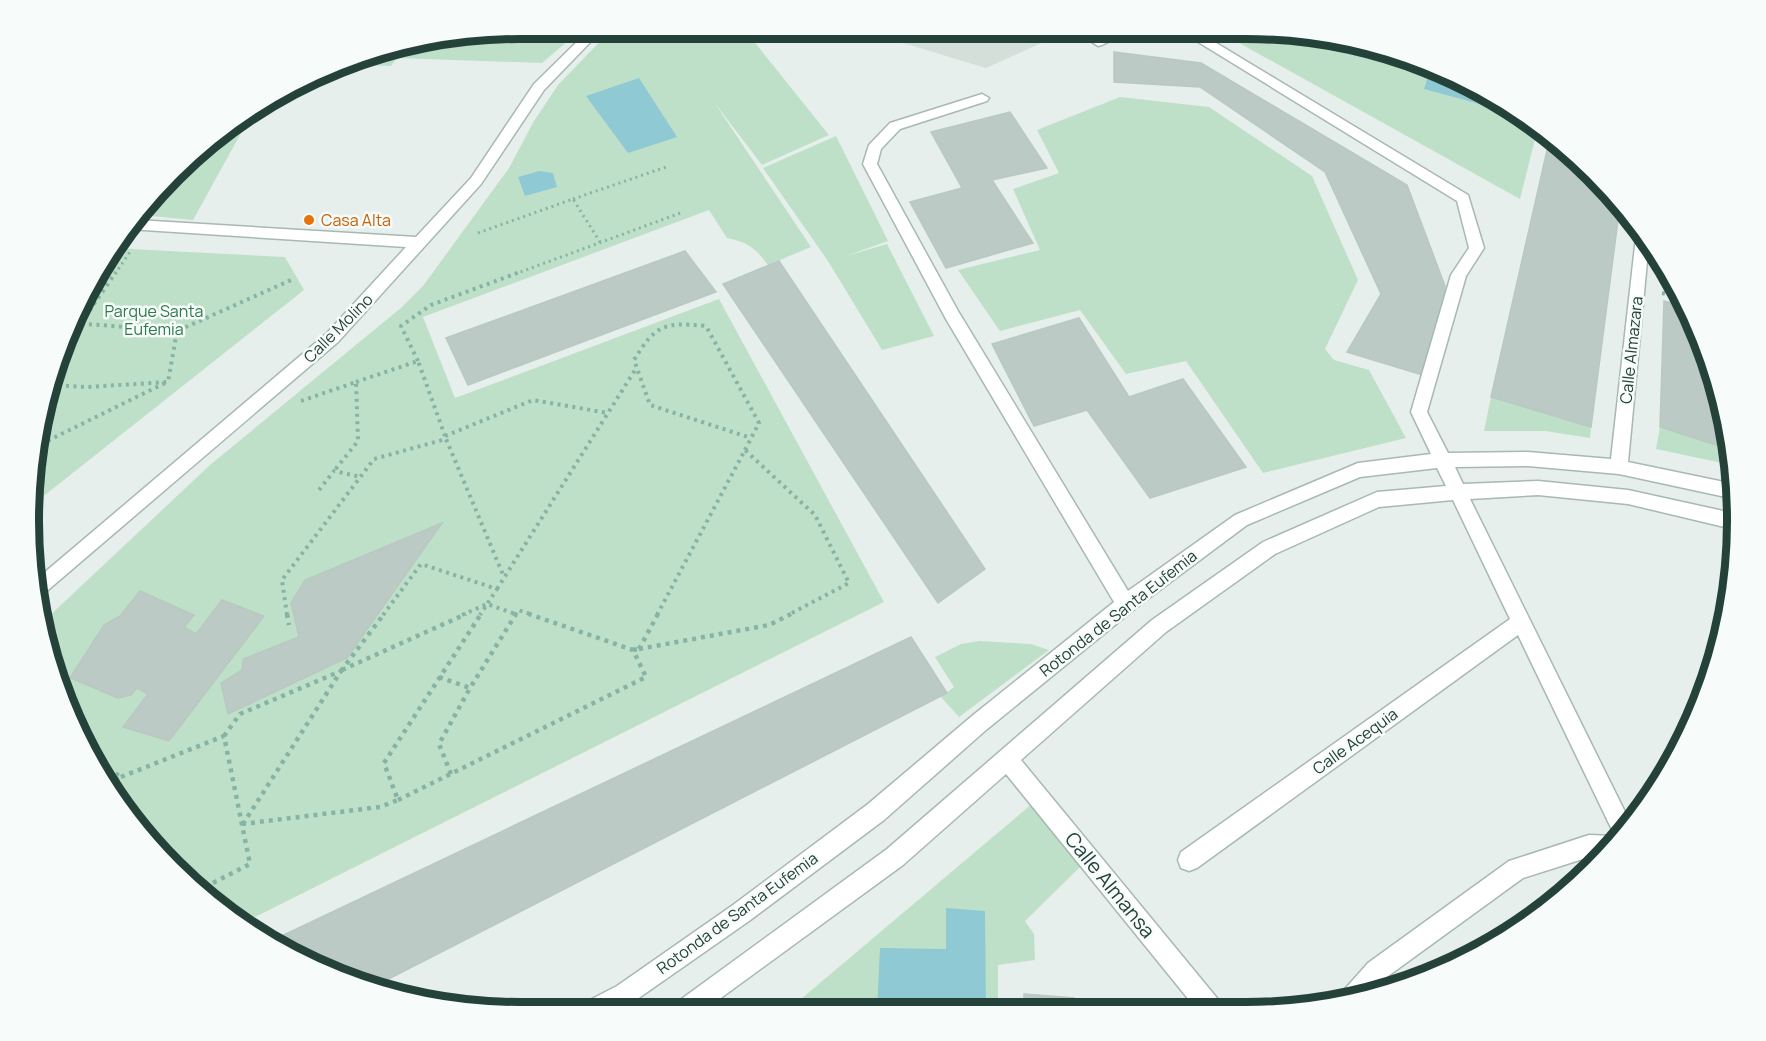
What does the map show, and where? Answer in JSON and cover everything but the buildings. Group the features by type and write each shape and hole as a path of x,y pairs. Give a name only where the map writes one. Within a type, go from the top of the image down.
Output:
{"street":[{"name":"Calle Molino","path":"43,585 332,338 476,181 539,87 587,39"},
{"path":"1098,42 1105,39"},
{"path":"1201,39 1463,198 1477,248 1459,275 1419,412 1620,823"},
{"path":"982,98 895,126 874,148 870,164 952,315 1106,575 1126,604"},
{"path":"140,226 421,243"},
{"name":"Calle Almazara","path":"1619,467 1641,246"},
{"name":"Rotonda de Santa Eufemia","path":"608,1002 732,919 876,812 979,723 1126,604 1241,520 1358,470 1441,460 1528,459 1619,467 1726,490"},
{"path":"696,1002 895,857 1159,626 1269,548 1377,500 1457,492 1538,488 1628,497 1727,520"},
{"name":"Calle Acequia","path":"1189,860 1521,622"},
{"name":"Calle Almansa","path":"1007,759 1206,1002"},
{"path":"1360,988 1376,971 1517,869 1589,846 1601,845"}],"path":[{"path":"478,233 669,166"},
{"path":"573,199 600,242"},
{"path":"504,577 445,437 418,361 401,326 431,305 683,212"},
{"path":"85,317 132,249"},
{"path":"82,324 177,331 291,280"},
{"path":"639,649 759,423 706,326 672,322 651,331 634,360 650,405 751,438"},
{"path":"168,382 177,331"},
{"path":"299,401 418,361"},
{"path":"398,800 384,763 637,367"},
{"path":"59,385 87,387 168,382"},
{"path":"46,442 168,382"},
{"path":"319,490 358,441 356,382"},
{"path":"289,625 282,580 374,459 445,437 532,400 608,413"},
{"path":"451,774 439,744 518,610 633,650 769,625 849,583 815,515 745,450"},
{"path":"334,471 361,477"},
{"path":"242,824 341,671 421,564 497,589"},
{"path":"115,780 224,736 240,714 341,671 487,604 515,614"},
{"path":"242,824 380,807 398,800 646,677 633,650"},
{"path":"439,677 470,688"},
{"path":"206,886 250,864 224,736"},
{"path":"109,770 121,777"}],"shaded area":[{"path":"890,39 1050,39 986,68"}],"green space":[{"path":"570,39 542,63 397,58 391,66 366,65 396,55 458,43 489,40"},
{"path":"602,39 752,39 829,135 762,165 714,102 811,247 768,265 751,247 727,238 709,210 423,317 455,398 719,299 884,602 251,919 203,883 180,861 158,838 120,788 76,705 55,645 49,617 210,465 402,307 423,286 509,168 534,121 558,85"},
{"path":"1232,39 1308,43 1370,55 1430,76 1486,104 1536,137 1520,199"},
{"path":"1120,97 1209,107 1312,176 1358,280 1325,349 1334,360 1369,370 1406,438 1263,473 1186,361 1126,374 1080,310 1000,331 958,270 1040,250 1013,189 1059,173 1037,130"},
{"path":"245,126 193,220 148,216 203,158"},
{"path":"836,136 888,241 846,256 887,244 934,336 882,350 828,261 763,168"},
{"name":"Parque Santa Eufemia","path":"123,249 285,257 304,290 40,499 48,427 65,366 89,308"},
{"path":"1491,397 1591,427 1590,438 1545,431 1484,431"},
{"path":"1660,427 1721,447 1724,463 1656,449"},
{"path":"979,641 1031,644 1049,650 959,717 941,697 954,687 935,657 961,644"},
{"path":"1033,803 1081,866 1025,921 1034,934 1035,960 998,965 998,1002 872,1002 872,998 801,999"}],"water":[{"path":"1429,75 1491,107 1424,89"},
{"path":"639,78 677,137 628,153 586,96"},
{"path":"539,171 553,173 557,187 525,196 518,177"},
{"path":"946,908 985,911 986,1002 877,1002 880,948 946,949"}],"place":[{"name":"Casa Alta","path":"309,220"}]}
